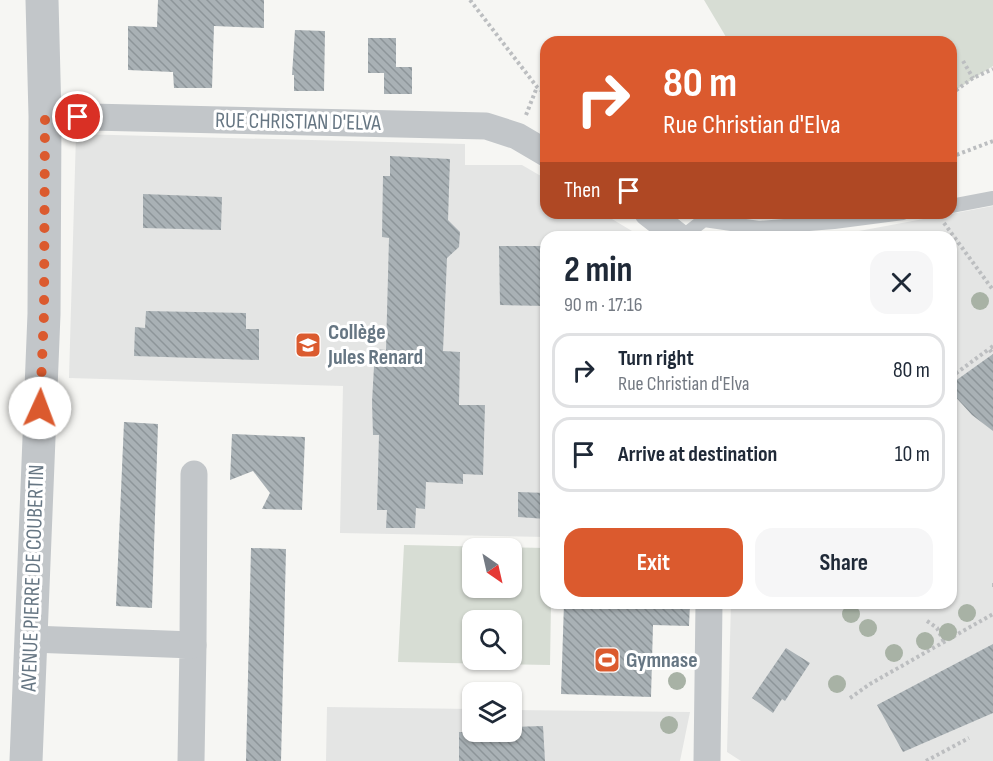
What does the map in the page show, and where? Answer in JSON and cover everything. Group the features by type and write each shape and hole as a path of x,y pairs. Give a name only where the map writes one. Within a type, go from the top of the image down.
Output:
{"street":[{"name":"AVENUE PIERRE DE COUBERTIN","path":"26,761 44,314 45,116 42,0"},
{"name":"RUE CHRISTIAN D'ELVA","path":"45,116 486,126 517,136 540,149"},
{"path":"656,219 673,231"},
{"path":"190,761 194,474"},
{"path":"707,761 709,609"},
{"path":"31,639 193,645"}],"lane":[{"path":"957,205 993,198"},
{"path":"689,231 704,220 759,228 857,219"}],"path":[{"path":"470,0 540,89"},
{"path":"963,61 973,78"},
{"path":"957,90 973,78 993,69"},
{"path":"957,155 993,141"},
{"path":"943,223 949,231"},
{"path":"957,242 993,290"},
{"path":"957,372 991,347 993,354"},
{"path":"850,698 870,684 993,614"},
{"path":"927,621 937,628 944,642"},
{"path":"926,761 969,738"}],"shaded area":[{"path":"704,0 993,0 993,66 957,89 957,36 725,36"},
{"name":"Collège Jules Renard","path":"76,134 465,144 465,165 522,165 540,176 540,219 612,219 632,231 540,231 540,537 340,533 343,386 69,378"},
{"path":"993,206 993,761 741,761 727,752 731,609 957,609 957,231 859,231 923,219 957,219 957,213"},
{"path":"404,545 462,546 462,598 522,598 522,547 540,548 540,609 551,609 550,665 522,664 522,610 462,610 462,663 398,662"},
{"path":"327,707 462,709 462,742 522,742 522,710 690,712 680,761 326,761"}],"building":[{"path":"158,0 264,0 264,28 214,26 212,88 174,88 173,72 128,70 128,26 157,27"},
{"path":"295,30 325,31 324,91 294,91 294,75 292,75"},
{"path":"368,38 396,38 396,67 412,67 412,94 384,94 384,73 368,73"},
{"path":"390,156 450,159 448,220 460,232 459,247 447,258 443,351 460,352 459,405 485,405 483,475 463,474 463,484 426,482 425,509 416,508 415,528 386,528 387,510 377,510 379,435 373,435 372,402 375,349 386,350 389,238 382,237 383,176 390,176"},
{"path":"143,194 222,197 221,230 143,228"},
{"path":"499,246 540,246 540,306 500,305"},
{"path":"146,311 246,313 246,329 259,329 259,360 134,356 135,327 145,328"},
{"path":"993,354 993,431 972,415 957,399 957,380"},
{"path":"124,422 158,424 152,608 116,606"},
{"path":"232,434 305,437 302,510 262,509 270,493 253,471 230,480"},
{"path":"518,492 540,493 540,519 518,517"},
{"path":"251,548 286,549 281,761 246,761"},
{"name":"Gymnase","path":"564,609 690,609 689,626 653,625 651,697 561,694"},
{"path":"993,644 993,713 903,752 877,705"},
{"path":"786,648 810,663 785,701 782,699 773,713 752,698"},
{"path":"543,726 545,761 459,761 459,732 462,732 462,742 522,742 522,727"}],"place":[{"name":"Collège Jules Renard","path":"308,345"},
{"name":"Gymnase","path":"607,660"}],"route":[{"path":"40,408 44,314 45,116 78,117"}]}
